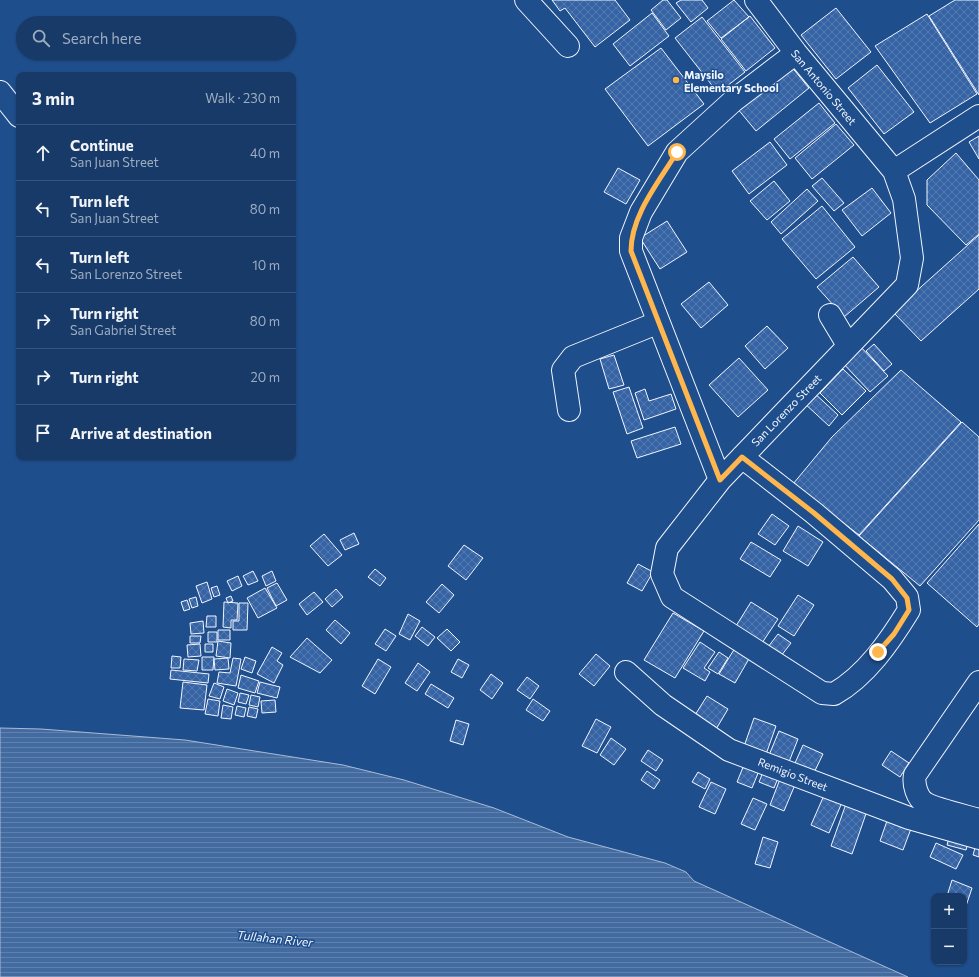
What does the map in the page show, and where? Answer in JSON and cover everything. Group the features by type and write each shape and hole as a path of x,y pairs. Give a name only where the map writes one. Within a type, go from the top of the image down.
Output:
{"street":[{"path":"526,0 568,46"},
{"name":"San Antonio Street","path":"756,0 796,53 894,171"},
{"path":"720,480 631,251 631,238 641,212 677,152 733,101 796,53"},
{"path":"0,92 16,112"},
{"path":"894,171 979,116"},
{"name":"San Lorenzo Street","path":"742,457 814,513 892,579 907,598 909,610 894,634 859,676 834,694 822,693 672,597 662,574 667,548 720,480 848,345 907,285 912,258 904,199 894,171"},
{"path":"830,315 848,345"},
{"path":"569,410 563,370 566,364 573,357 658,323"},
{"name":"Remigio Street","path":"626,672 663,705 729,750 910,818 979,838"},
{"path":"979,682 915,775 914,780 916,791 925,803 979,820"}],"water":[{"name":"Tullahan River","path":"0,728 41,729 185,740 343,765 404,780 494,808 568,837 665,863 686,872 694,881 908,977 0,977"}],"building":[{"path":"552,0 615,0 630,20 595,47 565,8 560,11"},
{"path":"663,0 667,0 681,18 666,30 651,10"},
{"path":"681,0 702,0 708,8 691,22 676,3"},
{"path":"734,0 749,17 721,38 707,21"},
{"path":"955,0 979,0 979,95 929,16"},
{"path":"836,8 871,52 836,79 801,35"},
{"path":"652,13 669,36 630,66 613,44"},
{"path":"927,14 977,94 930,123 875,46"},
{"path":"750,16 775,48 746,71 721,39"},
{"path":"702,17 745,72 718,93 675,38"},
{"path":"661,48 704,104 648,146 605,89"},
{"path":"790,65 809,88 756,131 737,108"},
{"path":"877,65 914,112 884,134 848,88"},
{"path":"819,103 835,123 790,159 774,139"},
{"path":"836,124 854,145 812,179 795,158"},
{"path":"979,136 979,159 969,142"},
{"path":"770,142 787,165 749,194 732,171"},
{"path":"956,153 979,180 979,234 966,245 927,205 927,180"},
{"path":"618,168 640,180 626,204 604,192"},
{"path":"822,178 844,203 834,211 812,186"},
{"path":"774,181 790,201 767,220 750,201"},
{"path":"872,188 891,213 862,236 842,210"},
{"path":"807,189 818,201 781,234 771,222"},
{"path":"822,206 855,247 816,279 782,239"},
{"path":"667,221 687,252 660,269 640,238"},
{"path":"979,235 979,289 921,341 893,312"},
{"path":"853,257 879,287 844,317 817,287"},
{"path":"709,282 728,305 701,328 681,304"},
{"path":"767,326 788,348 765,369 745,346"},
{"path":"874,344 892,364 884,371 866,351"},
{"path":"859,345 888,376 870,392 841,361"},
{"path":"614,355 624,385 609,389 600,359"},
{"path":"739,358 768,390 738,417 709,385"},
{"path":"843,369 866,391 842,415 820,393"},
{"path":"901,370 961,422 859,535 793,484 832,437"},
{"path":"629,387 643,428 627,434 613,392"},
{"path":"645,389 649,401 671,394 676,409 644,420 635,393"},
{"path":"812,391 838,415 829,426 803,402"},
{"path":"962,422 979,437 979,520 920,586 859,536"},
{"path":"675,427 681,444 637,458 631,441"},
{"path":"772,514 789,526 775,545 758,534"},
{"path":"979,524 979,624 977,627 927,583"},
{"path":"798,526 823,542 808,566 783,551"},
{"path":"354,533 359,544 345,550 340,540"},
{"path":"324,534 342,555 328,566 310,546"},
{"path":"751,542 781,560 770,577 740,559"},
{"path":"464,545 483,558 466,580 448,566"},
{"path":"638,564 653,572 642,591 627,583"},
{"path":"375,569 386,578 380,586 368,577"},
{"path":"253,571 258,581 248,585 243,576"},
{"path":"272,571 276,581 266,586 262,576"},
{"path":"238,576 242,586 232,591 227,581"},
{"path":"207,582 212,599 202,603 196,586"},
{"path":"277,583 287,600 276,606 267,588"},
{"path":"442,584 454,595 439,613 426,602"},
{"path":"217,586 220,595 214,597 211,588"},
{"path":"265,588 277,608 258,618 247,598"},
{"path":"336,589 343,597 332,607 325,599"},
{"path":"314,592 323,602 307,615 299,604"},
{"path":"798,595 814,605 794,636 778,626"},
{"path":"231,596 233,601 228,603 226,598"},
{"path":"196,597 198,606 192,608 189,599"},
{"path":"187,600 190,609 184,611 181,602"},
{"path":"224,602 238,603 237,620 231,620 231,628 223,627"},
{"path":"751,602 778,619 762,643 736,626"},
{"path":"239,603 248,603 247,630 233,630 233,621 239,621"},
{"path":"673,613 704,631 675,678 644,660"},
{"path":"408,614 420,621 410,640 399,634"},
{"path":"207,616 216,616 216,627 206,627"},
{"path":"335,620 350,633 341,644 326,630"},
{"path":"203,621 204,633 191,634 190,623"},
{"path":"422,627 435,637 428,646 415,636"},
{"path":"385,629 396,636 386,651 375,644"},
{"path":"447,629 460,642 451,651 437,638"},
{"path":"218,630 230,630 230,640 218,640"},
{"path":"208,632 217,632 217,642 208,642"},
{"path":"778,634 791,643 781,656 768,647"},
{"path":"190,636 201,636 200,643 190,643"},
{"path":"307,638 332,660 320,673 290,657"},
{"path":"218,641 231,643 230,658 216,656"},
{"path":"700,642 715,652 704,668 710,672 705,681 683,668"},
{"path":"200,644 201,656 188,657 187,645"},
{"path":"205,644 213,644 213,652 205,652"},
{"path":"272,647 282,653 277,661 283,665 274,683 257,674"},
{"path":"735,648 750,657 735,683 719,674"},
{"path":"719,652 728,658 718,674 708,668"},
{"path":"596,654 610,666 594,686 579,674"},
{"path":"172,656 181,657 180,668 171,668"},
{"path":"202,657 214,657 213,670 202,670"},
{"path":"245,657 256,661 252,673 241,669"},
{"path":"228,658 229,669 215,670 214,659"},
{"path":"233,658 241,659 236,686 217,683 219,672 230,673"},
{"path":"184,659 199,660 197,671 183,670"},
{"path":"378,659 391,667 375,694 362,686"},
{"path":"458,659 469,665 462,678 451,672"},
{"path":"418,663 430,672 417,691 405,683"},
{"path":"171,670 209,674 208,683 170,679"},
{"path":"491,674 503,683 492,699 480,690"},
{"path":"241,675 259,681 255,693 238,688"},
{"path":"527,677 539,686 530,699 517,690"},
{"path":"183,682 207,685 204,710 180,708"},
{"path":"260,682 280,687 277,698 257,693"},
{"path":"214,683 224,687 220,699 209,696"},
{"path":"431,684 454,698 448,708 425,694"},
{"path":"227,689 238,693 234,705 223,701"},
{"path":"240,693 249,695 246,704 238,702"},
{"path":"251,695 260,697 258,707 249,705"},
{"path":"707,696 728,709 712,736 690,723"},
{"path":"208,699 220,701 218,716 205,714"},
{"path":"533,699 550,711 543,721 526,710"},
{"path":"275,700 276,712 262,713 261,701"},
{"path":"223,705 233,707 231,719 221,718"},
{"path":"237,706 246,708 244,717 235,715"},
{"path":"249,707 258,709 256,718 247,716"},
{"path":"754,718 776,726 764,760 742,752"},
{"path":"596,719 611,727 597,753 582,746"},
{"path":"456,720 469,724 463,745 450,741"},
{"path":"779,731 798,739 787,767 767,760"},
{"path":"611,738 626,749 614,765 600,755"},
{"path":"803,745 823,754 811,779 792,770"},
{"path":"648,750 663,760 656,771 641,761"},
{"path":"891,751 909,763 900,777 882,765"},
{"path":"746,760 761,766 752,788 737,782"},
{"path":"765,767 780,773 774,788 759,782"},
{"path":"647,771 660,780 654,789 641,780"},
{"path":"698,772 710,779 705,789 692,782"},
{"path":"782,774 797,780 784,811 770,805"},
{"path":"711,782 726,789 715,814 699,807"},
{"path":"825,793 843,800 829,833 811,825"},
{"path":"753,798 767,804 755,830 741,824"},
{"path":"847,801 868,808 852,854 831,846"},
{"path":"888,818 912,826 903,850 880,841"},
{"path":"950,834 969,839 966,850 947,845"},
{"path":"763,837 778,842 770,868 755,864"},
{"path":"977,841 979,842 979,857 973,855"},
{"path":"936,843 963,855 956,869 930,857"},
{"path":"952,880 972,888 967,903 967,893 948,893"}],"place":[{"name":"Maysilo Elementary School","path":"676,80"}],"route":[{"path":"677,152 641,212 631,238 631,251 720,480 742,457 814,513 892,579 907,598 909,610 894,634 878,652"}]}
